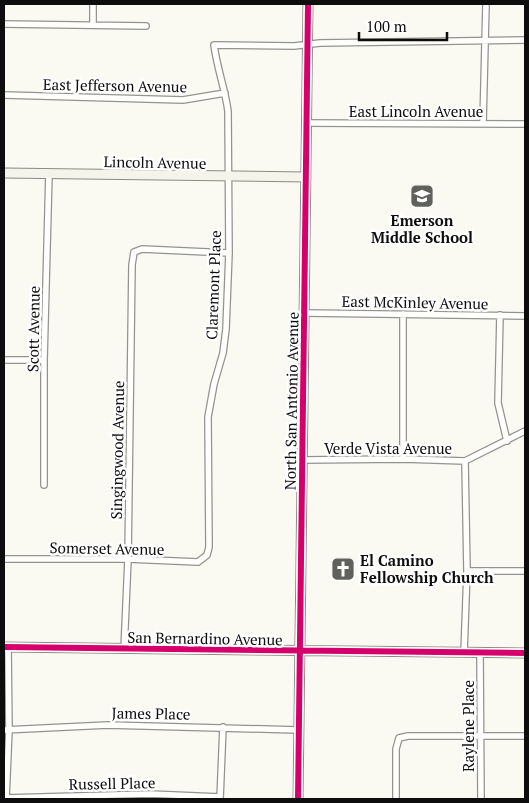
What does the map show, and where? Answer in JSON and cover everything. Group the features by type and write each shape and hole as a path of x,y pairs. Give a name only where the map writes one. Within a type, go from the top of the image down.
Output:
{"main road":[{"name":"North San Antonio Avenue","path":"298,799 308,4"},
{"name":"Lincoln Avenue","path":"4,173 306,177"},
{"name":"San Bernardino Avenue","path":"6,647 525,654"}],"street":[{"path":"93,25 94,4"},
{"path":"483,123 486,4"},
{"path":"4,24 146,26"},
{"path":"307,45 320,43 525,40"},
{"name":"Claremont Place","path":"207,555 209,547 208,417 214,384 223,354 226,329 229,253 228,123 225,93 218,70 214,45 307,45"},
{"name":"East Jefferson Avenue","path":"4,95 184,100 225,93"},
{"name":"East Lincoln Avenue","path":"306,123 525,124"},
{"name":"Scott Avenue","path":"44,485 44,360 49,174"},
{"name":"Singingwood Avenue","path":"124,650 128,560 132,265 134,252 142,248 229,253"},
{"name":"East McKinley Avenue","path":"304,313 525,316"},
{"path":"403,314 403,459"},
{"path":"500,316 498,403 507,441"},
{"path":"4,360 44,360"},
{"name":"Verde Vista Avenue","path":"303,460 403,459 465,461 525,431"},
{"path":"464,653 468,571 465,461"},
{"name":"Somerset Avenue","path":"4,559 198,562 207,555"},
{"path":"468,571 525,571"},
{"path":"5,799 6,647"},
{"name":"Raylene Place","path":"480,654 481,799"},
{"name":"James Place","path":"6,730 108,725 298,730"},
{"path":"220,798 222,727"},
{"path":"396,799 396,749 399,738 408,736 525,736"},
{"name":"Russell Place","path":"5,799 220,798"}],"cycle path":[{"path":"298,799 308,4"},
{"path":"4,647 525,653"}],"place":[{"name":"Emerson Middle School","path":"422,196"},
{"name":"El Camino Fellowship Church","path":"343,569"}]}
